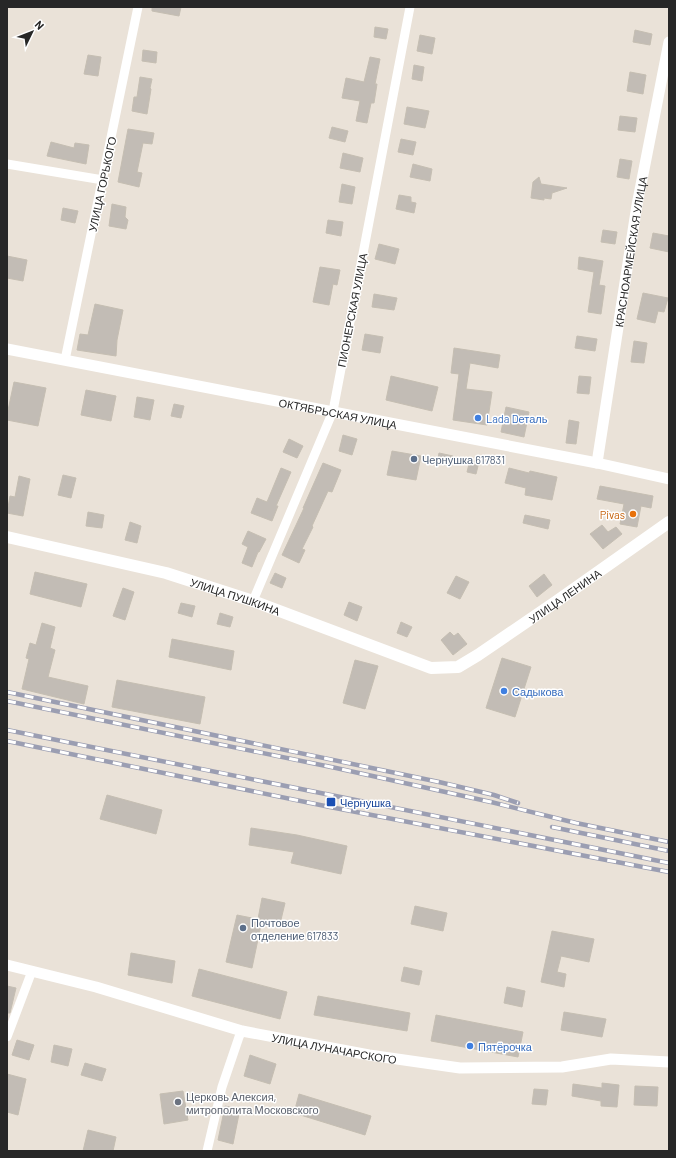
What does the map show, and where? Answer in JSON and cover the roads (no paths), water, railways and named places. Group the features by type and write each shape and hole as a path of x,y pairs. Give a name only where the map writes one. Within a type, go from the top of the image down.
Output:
{"main road":[{"name":"УЛИЦА ЛЕНИНА","path":"458,667 557,601 669,522"},
{"name":"УЛИЦА ПУШКИНА","path":"7,537 166,573 253,602 432,668 458,667"}],"street":[{"name":"УЛИЦА ГОРЬКОГО","path":"65,360 138,7"},
{"name":"ПИОНЕРСКАЯ УЛИЦА","path":"253,602 333,411 410,7"},
{"name":"КРАСНОАРМЕЙСКАЯ УЛИЦА","path":"597,463 637,205 669,42"},
{"path":"7,164 103,180"},
{"name":"ОКТЯБРЬСКАЯ УЛИЦА","path":"7,349 333,411 597,463 669,479"},
{"name":"УЛИЦА ЛУНАЧАРСКОГО","path":"7,965 96,987 242,1031 369,1055 460,1068 562,1067 611,1059 669,1062"},
{"path":"7,1037 32,971"},
{"path":"207,1151 222,1087 242,1031"}],"railway":[{"path":"7,692 439,782 494,795 518,803"},
{"path":"7,701 336,768 491,802 576,823 669,842"},
{"path":"7,730 669,863"},
{"path":"7,741 330,807 669,872"},
{"path":"552,827 669,851"}],"place":[{"name":"Lada Dеталь","path":"478,418"},
{"name":"Чернушка 617831","path":"414,459"},
{"name":"Pivas","path":"633,514"},
{"name":"Садыкова","path":"504,691"},
{"name":"Чернушка","path":"331,802"},
{"name":"Почтовое отделение 617833","path":"243,928"},
{"name":"Пятёрочка","path":"470,1046"},
{"name":"Церковь Алексия, митрополита Московского","path":"178,1102"}]}
